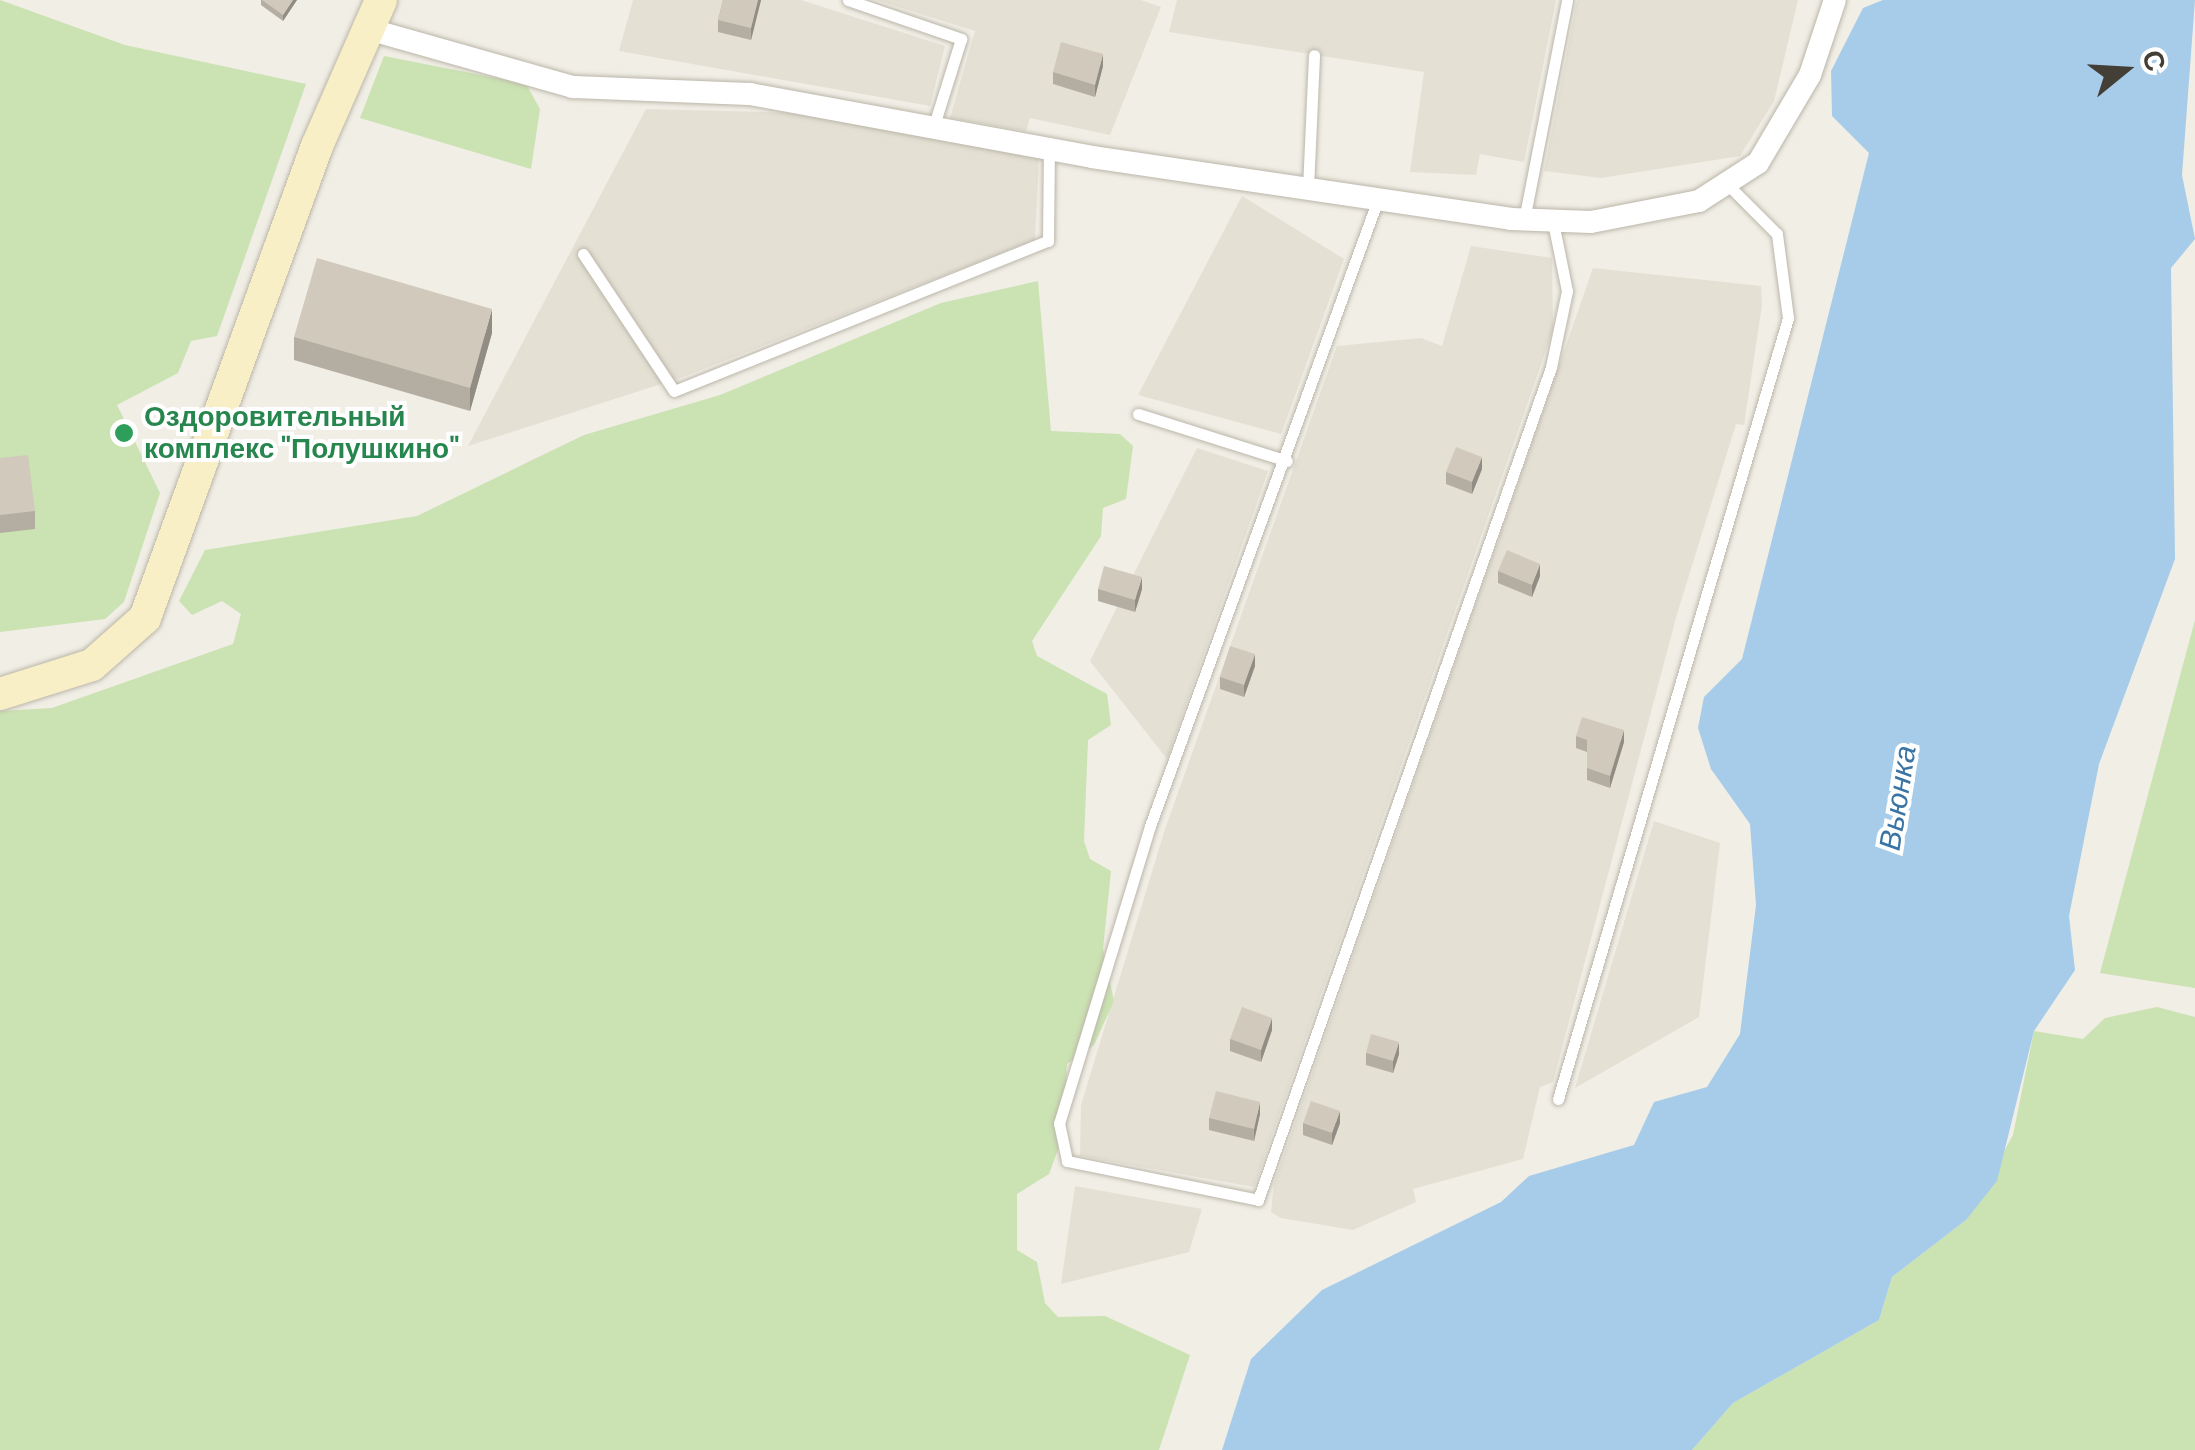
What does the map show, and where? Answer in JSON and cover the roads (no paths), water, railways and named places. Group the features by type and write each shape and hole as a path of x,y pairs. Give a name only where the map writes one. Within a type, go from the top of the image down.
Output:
{"main road":[{"path":"0,694 92,665 145,618 374,14"}],"street":[{"path":"374,14 573,86 750,94 935,122 1050,147 1378,199 1553,222 1646,216 1728,185 1758,163 1786,120 1835,0"}],"lane":[{"path":"848,0 961,40 935,122"},
{"path":"1524,220 1567,0"},
{"path":"1308,188 1314,55"},
{"path":"582,254 674,391 1048,241 1050,147"},
{"path":"1558,1099 1788,318 1777,234 1728,185"},
{"path":"1378,199 1287,461 1150,826 1059,1123 1068,1161 1258,1200 1551,366 1568,291 1553,222"},
{"path":"1138,414 1287,461"}],"water":[{"name":"Вьюнка","path":"1883,0 2195,0 2182,175 2195,239 2171,268 2175,559 2099,764 2069,916 2075,970 2034,1031 1997,1181 1966,1220 1892,1277 1879,1320 1733,1403 1692,1450 1222,1450 1251,1359 1322,1290 1501,1202 1529,1176 1634,1145 1654,1102 1707,1087 1740,1034 1756,905 1750,824 1711,769 1698,728 1704,697 1742,659 1869,153 1832,116 1831,71 1863,8"}],"place":[{"name":"Оздоровительный комплекс \"Полушкино\"","path":"124,433"}]}
